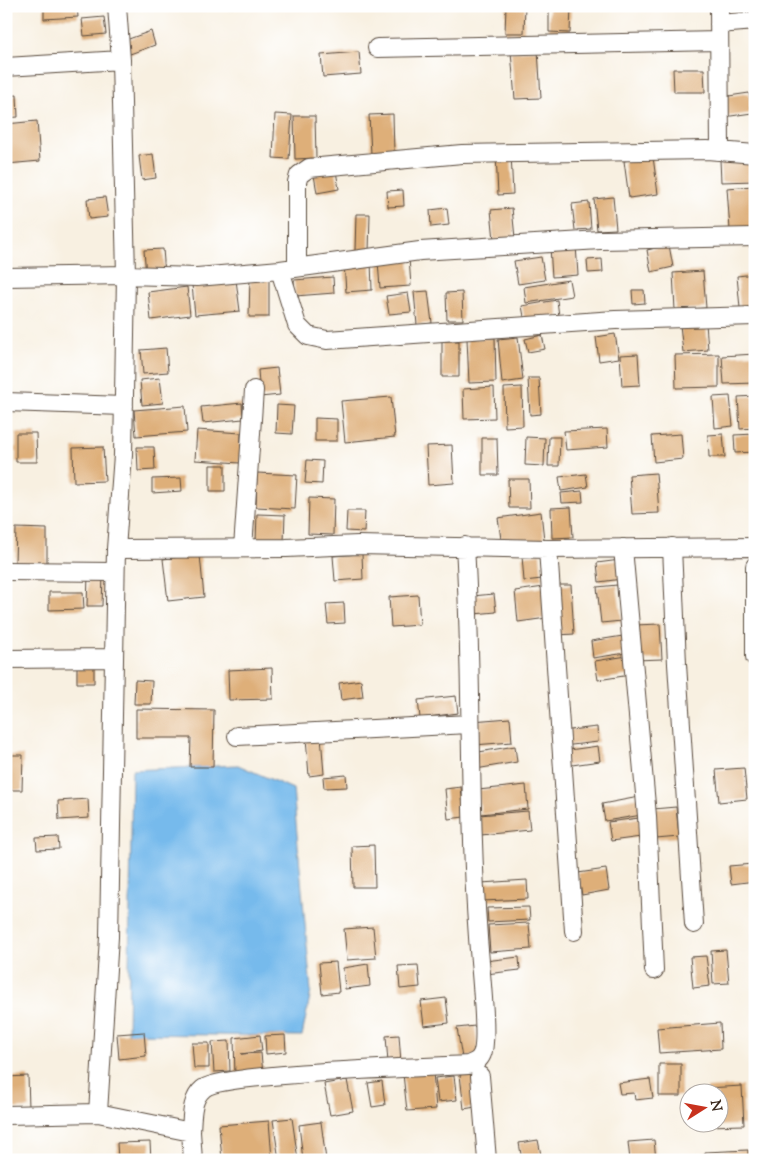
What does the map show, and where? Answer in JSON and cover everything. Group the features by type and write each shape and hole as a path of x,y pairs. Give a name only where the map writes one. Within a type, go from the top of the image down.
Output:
{"street":[{"path":"98,1113 109,937 115,572 123,454 124,406 126,275 122,60 117,6"},
{"path":"377,48 755,21"},
{"path":"719,24 720,151"},
{"path":"6,67 122,60"},
{"path":"297,266 297,182 299,175 309,168 462,154 720,151 755,154"},
{"path":"6,277 126,275 197,278 280,270 297,266 420,251 600,240 755,237"},
{"path":"280,270 297,325 308,336 327,340 615,320 755,316"},
{"path":"243,548 254,390"},
{"path":"6,402 124,406"},
{"path":"116,549 358,545 548,549 755,547"},
{"path":"193,1160 190,1132 195,1098 204,1088 214,1084 266,1077 468,1065 478,1062 484,1052 483,1000 472,831 469,724 469,616 465,546"},
{"path":"672,547 677,664 694,924"},
{"path":"623,548 647,816 654,970"},
{"path":"548,549 574,931"},
{"path":"755,566 755,657"},
{"path":"6,571 115,572"},
{"path":"6,659 113,658"},
{"path":"237,736 469,724"},
{"path":"480,1076 486,1160"},
{"path":"6,1115 98,1113 190,1132"}],"water":[{"path":"238,765 293,789 311,991 302,1036 128,1034 132,770"}],"building":[{"path":"44,6 77,6 78,17 44,19"},
{"path":"506,6 525,6 524,33 505,33"},
{"path":"549,6 571,6 570,33 549,32"},
{"path":"104,17 106,34 84,36 82,19"},
{"path":"151,31 155,45 130,54 126,40"},
{"path":"538,50 541,98 515,99 511,52"},
{"path":"359,52 361,74 323,77 321,55"},
{"path":"673,69 704,69 705,92 674,92"},
{"path":"749,93 752,113 724,117 722,97"},
{"path":"17,95 18,117 6,118 6,96"},
{"path":"275,114 292,115 289,159 273,158"},
{"path":"393,114 394,153 371,154 369,115"},
{"path":"294,116 315,116 316,158 295,159"},
{"path":"37,121 40,161 7,164 6,124"},
{"path":"153,154 156,178 142,180 139,156"},
{"path":"496,154 511,154 513,194 498,195"},
{"path":"653,157 658,194 629,198 624,161"},
{"path":"755,158 755,181 721,182 720,160"},
{"path":"336,171 339,189 317,193 314,175"},
{"path":"753,186 755,228 730,230 727,188"},
{"path":"403,190 404,206 388,207 387,191"},
{"path":"105,197 108,217 89,219 87,199"},
{"path":"613,197 616,229 597,230 594,199"},
{"path":"589,202 591,229 575,230 572,204"},
{"path":"447,208 449,225 431,227 430,210"},
{"path":"512,208 515,238 494,240 491,210"},
{"path":"356,214 370,214 369,252 355,251"},
{"path":"576,245 578,275 552,277 550,247"},
{"path":"669,245 673,267 651,272 647,250"},
{"path":"163,249 165,274 146,275 144,250"},
{"path":"541,257 545,280 518,284 514,261"},
{"path":"409,258 411,286 380,288 378,261"},
{"path":"602,259 603,272 588,273 587,260"},
{"path":"371,261 372,290 346,292 344,263"},
{"path":"703,271 706,308 675,310 673,273"},
{"path":"755,274 755,306 740,308 737,276"},
{"path":"250,277 269,277 269,317 249,317"},
{"path":"333,277 334,293 295,296 294,280"},
{"path":"236,280 240,311 195,315 192,285"},
{"path":"569,280 572,296 526,303 524,287"},
{"path":"187,287 190,315 151,320 148,292"},
{"path":"632,290 644,290 645,303 633,304"},
{"path":"428,291 432,323 417,325 414,292"},
{"path":"462,292 463,320 447,320 446,293"},
{"path":"408,293 411,312 389,314 386,296"},
{"path":"557,300 559,316 525,322 522,306"},
{"path":"706,323 708,350 683,352 680,325"},
{"path":"615,334 619,358 599,361 596,337"},
{"path":"542,335 545,349 528,352 525,339"},
{"path":"518,337 523,380 502,383 498,339"},
{"path":"495,338 496,382 469,383 467,339"},
{"path":"442,341 459,341 459,377 442,377"},
{"path":"166,348 168,372 143,374 141,350"},
{"path":"638,354 640,385 622,386 620,355"},
{"path":"719,354 719,387 676,388 675,355"},
{"path":"755,354 755,383 724,384 722,356"},
{"path":"277,368 280,395 260,397 258,370"},
{"path":"160,378 163,403 142,405 140,380"},
{"path":"528,378 539,378 541,414 530,415"},
{"path":"494,387 495,418 464,419 463,389"},
{"path":"522,387 523,426 505,427 504,388"},
{"path":"730,396 733,426 715,428 713,397"},
{"path":"755,396 755,428 740,429 738,397"},
{"path":"391,397 395,437 345,442 341,401"},
{"path":"242,403 243,419 203,423 201,407"},
{"path":"277,405 294,406 292,434 276,433"},
{"path":"185,406 187,432 136,436 134,410"},
{"path":"315,418 337,419 337,441 315,441"},
{"path":"607,429 608,447 566,450 564,431"},
{"path":"197,430 241,433 240,463 195,460"},
{"path":"16,433 36,433 37,462 16,462"},
{"path":"681,434 683,459 654,462 652,436"},
{"path":"723,434 725,457 709,457 708,435"},
{"path":"755,434 755,452 735,453 734,435"},
{"path":"526,437 545,438 544,466 525,465"},
{"path":"549,437 560,437 559,466 548,466"},
{"path":"482,438 497,438 498,475 482,475"},
{"path":"452,445 454,483 428,485 426,446"},
{"path":"103,447 105,481 74,482 73,448"},
{"path":"137,447 154,447 155,470 138,471"},
{"path":"307,460 323,461 322,484 305,483"},
{"path":"210,465 225,465 225,491 210,491"},
{"path":"257,473 297,475 295,509 256,507"},
{"path":"656,473 659,513 632,514 629,475"},
{"path":"586,474 588,487 561,491 559,477"},
{"path":"181,478 182,491 152,493 152,479"},
{"path":"508,479 529,479 530,508 509,508"},
{"path":"582,491 583,502 562,503 561,493"},
{"path":"309,498 334,499 333,535 308,534"},
{"path":"571,507 573,537 552,538 551,508"},
{"path":"347,511 365,511 364,532 346,531"},
{"path":"541,512 544,540 502,546 498,518"},
{"path":"257,514 285,515 284,541 256,540"},
{"path":"16,528 47,529 47,564 15,563"},
{"path":"362,554 363,579 335,581 333,556"},
{"path":"540,554 542,579 524,581 522,556"},
{"path":"200,555 204,597 168,601 163,559"},
{"path":"620,560 622,579 599,582 597,563"},
{"path":"88,575 103,575 102,606 87,606"},
{"path":"556,585 571,585 574,634 558,635"},
{"path":"617,585 622,621 601,623 597,587"},
{"path":"544,587 547,618 518,622 515,591"},
{"path":"49,592 83,592 84,609 49,610"},
{"path":"494,594 496,612 474,614 472,596"},
{"path":"418,595 420,625 391,627 389,597"},
{"path":"344,603 345,623 328,624 326,604"},
{"path":"660,624 662,659 636,660 635,625"},
{"path":"623,636 626,653 593,658 591,641"},
{"path":"627,656 630,675 598,680 595,661"},
{"path":"77,666 94,666 94,683 77,683"},
{"path":"272,668 273,699 229,700 228,670"},
{"path":"135,680 152,681 151,704 134,704"},
{"path":"361,680 363,697 341,700 339,683"},
{"path":"456,696 458,713 420,718 418,700"},
{"path":"136,709 214,710 213,767 190,767 191,738 136,738"},
{"path":"510,718 512,742 474,745 472,721"},
{"path":"597,727 598,742 563,746 561,731"},
{"path":"321,736 324,774 309,776 306,738"},
{"path":"515,746 517,762 476,769 473,753"},
{"path":"598,746 600,761 565,766 562,751"},
{"path":"6,755 23,755 22,790 6,790"},
{"path":"744,768 747,799 719,802 716,770"},
{"path":"346,775 347,787 324,788 323,777"},
{"path":"526,785 528,809 481,814 478,790"},
{"path":"461,787 464,817 448,819 445,789"},
{"path":"639,797 642,815 605,821 602,804"},
{"path":"88,799 89,818 59,820 58,801"},
{"path":"676,807 679,837 656,839 653,809"},
{"path":"528,811 530,830 481,835 479,815"},
{"path":"639,818 641,837 611,841 608,822"},
{"path":"58,837 59,849 37,850 36,838"},
{"path":"374,845 375,887 353,887 352,846"},
{"path":"753,864 755,881 731,884 729,866"},
{"path":"606,869 609,890 582,895 578,873"},
{"path":"527,880 528,899 482,901 481,883"},
{"path":"529,907 530,920 488,922 487,908"},
{"path":"529,923 531,949 490,952 488,925"},
{"path":"373,927 376,958 347,960 344,929"},
{"path":"726,950 729,983 713,984 711,951"},
{"path":"706,956 710,986 693,988 690,957"},
{"path":"519,957 520,970 486,974 485,961"},
{"path":"336,962 339,992 322,994 319,963"},
{"path":"368,964 370,986 345,989 343,968"},
{"path":"418,965 420,987 400,989 398,966"},
{"path":"446,998 449,1023 424,1026 421,1001"},
{"path":"720,1023 721,1049 659,1053 657,1028"},
{"path":"475,1026 479,1055 462,1058 457,1028"},
{"path":"144,1032 146,1056 119,1059 117,1034"},
{"path":"260,1035 262,1051 241,1054 261,1053 263,1074 235,1076 234,1038"},
{"path":"285,1035 286,1052 266,1054 265,1036"},
{"path":"399,1035 401,1063 388,1063 386,1036"},
{"path":"229,1041 230,1071 214,1072 212,1042"},
{"path":"192,1043 209,1043 209,1068 194,1068"},
{"path":"659,1064 681,1064 681,1084 678,1084 678,1096 659,1096"},
{"path":"433,1072 436,1109 407,1111 403,1074"},
{"path":"477,1072 481,1106 464,1109 460,1075"},
{"path":"28,1076 29,1108 6,1109 6,1077"},
{"path":"454,1076 457,1100 438,1102 435,1078"},
{"path":"650,1079 653,1098 635,1100 634,1093 620,1094 618,1083"},
{"path":"347,1080 353,1111 330,1115 324,1084"},
{"path":"382,1081 385,1105 372,1107 368,1083"},
{"path":"742,1086 744,1125 728,1125 728,1087"},
{"path":"292,1118 298,1160 279,1160 273,1120"},
{"path":"269,1121 272,1159 222,1160 219,1125"},
{"path":"321,1122 326,1160 303,1160 299,1125"},
{"path":"538,1140 542,1160 522,1160 519,1143"},
{"path":"654,1140 656,1160 630,1160 628,1142"},
{"path":"150,1142 151,1160 118,1160 117,1143"},
{"path":"748,1150 748,1160 705,1160 705,1152"}]}
